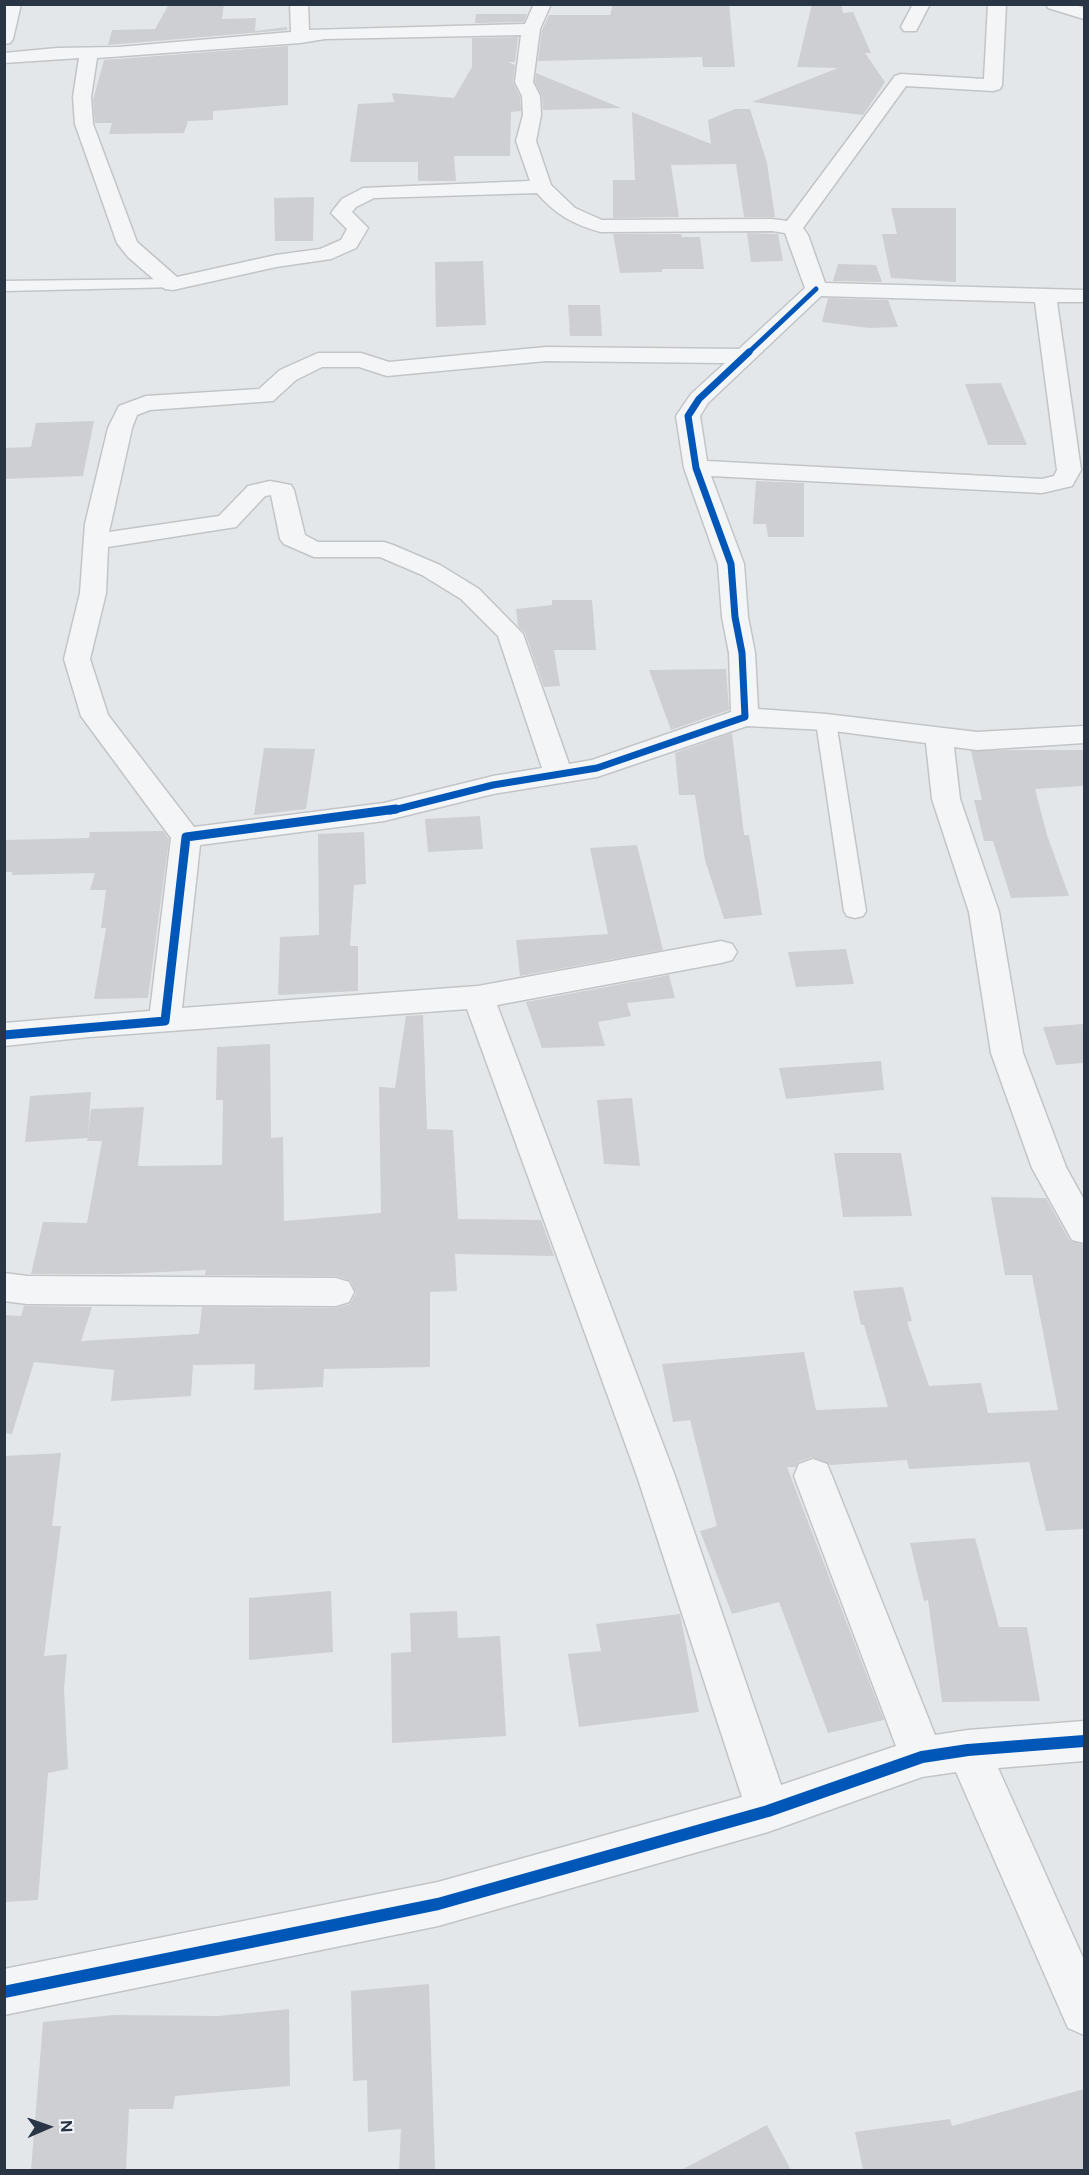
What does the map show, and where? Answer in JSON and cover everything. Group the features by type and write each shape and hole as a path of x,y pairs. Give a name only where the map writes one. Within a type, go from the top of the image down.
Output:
{"street":[{"path":"4,39 12,4"},
{"path":"299,4 300,38"},
{"path":"543,4 531,29 524,82 531,96 532,115 526,141 542,187 557,204 574,218 600,226 772,225 792,228 798,235 816,289"},
{"path":"910,27 922,4"},
{"path":"792,228 901,80 993,85 997,4"},
{"path":"1054,4 1084,14"},
{"path":"4,58 411,30 531,29"},
{"path":"89,53 82,97 84,124 127,243 135,254 173,284 276,261 324,255 349,244 358,228 341,213 349,203 370,192 542,187"},
{"path":"745,717 742,653 735,617 731,564 696,468 688,416 699,399 816,289 867,293 1084,296"},
{"path":"696,468 1042,486 1063,481 1069,470 1045,295"},
{"path":"165,1021 186,837 95,716 77,659 93,592 97,524 120,428 128,411 146,403 265,396 288,375 318,360 361,360 387,369 546,354 744,356"},
{"path":"96,541 227,522 257,491 270,488 282,490 293,539 314,549 384,550 431,570 470,594 510,634 535,712 558,773"},
{"path":"186,837 384,812 493,785 597,768 745,717 826,722 977,741 1084,734"},
{"path":"939,736 946,799 984,912 1007,1053 1049,1167 1084,1230"},
{"path":"4,1035 89,1026 478,997 721,952"},
{"path":"478,997 656,1476 768,1811"},
{"path":"4,1287 27,1290 336,1292"},
{"path":"813,1476 921,1757"},
{"path":"4,1992 438,1904 768,1811 921,1757 968,1750 1084,1741"},
{"path":"968,1750 1084,2012"}],"lane":[{"path":"4,286 173,284"},
{"path":"826,722 855,911"}],"building":[{"path":"169,4 224,4 222,19 256,18 255,31 287,27 287,30 108,45 112,30 155,29"},
{"path":"613,4 729,4 735,67 703,67 702,57 538,61 542,30 549,15 610,15"},
{"path":"812,4 841,4 843,13 853,12 871,53 865,53 885,82 863,115 752,102 838,68 797,67"},
{"path":"476,14 527,14 524,22 475,23"},
{"path":"518,37 515,62 508,62 515,65 513,82 520,97 521,111 511,112 510,156 454,156 456,181 418,181 418,162 350,162 358,104 394,102 392,93 454,98 472,67 472,38"},
{"path":"288,46 288,105 213,111 213,120 188,121 184,133 109,134 112,123 95,123 93,100 104,60"},
{"path":"536,73 621,108 543,110 542,96 535,82"},
{"path":"735,109 750,109 767,163 775,217 744,217 736,164 671,165 679,217 613,218 613,180 635,180 632,112 711,144 708,120"},
{"path":"314,197 313,241 275,241 274,198"},
{"path":"891,208 956,208 956,282 891,278 882,234 897,234"},
{"path":"747,233 778,234 783,261 751,262"},
{"path":"613,234 681,234 682,237 700,237 704,269 662,269 662,272 620,273"},
{"path":"483,261 486,325 436,327 435,262"},
{"path":"838,264 876,265 882,282 833,281"},
{"path":"828,298 888,300 898,327 869,328 822,322"},
{"path":"568,305 600,305 602,336 570,336"},
{"path":"1001,383 1027,445 988,445 965,384"},
{"path":"94,421 83,476 4,479 4,448 31,447 36,423"},
{"path":"756,481 804,483 804,537 768,537 766,524 753,524"},
{"path":"552,600 592,600 596,650 554,650 560,686 544,687 525,633 518,626 516,609 552,605"},
{"path":"726,669 729,710 671,730 649,670"},
{"path":"732,733 744,835 749,835 762,915 724,919 705,860 695,795 679,795 675,753"},
{"path":"264,748 315,749 306,809 254,815"},
{"path":"1084,750 1084,786 1035,789 1047,835 1069,896 1011,898 993,841 984,841 974,800 982,800 971,751"},
{"path":"480,816 483,849 428,852 425,819"},
{"path":"163,831 169,839 148,998 94,999 106,928 101,928 106,890 90,890 95,873 12,875 12,872 4,872 4,840 89,838 90,832"},
{"path":"364,832 366,884 354,885 350,946 358,946 358,991 278,995 280,937 319,935 318,834"},
{"path":"637,845 663,950 520,976 516,940 608,934 590,848"},
{"path":"846,949 854,984 796,987 788,952"},
{"path":"669,975 675,998 627,1003 631,1016 598,1022 605,1046 542,1048 526,1002"},
{"path":"423,1015 427,1129 453,1130 458,1219 541,1220 554,1256 455,1254 457,1291 430,1292 430,1367 324,1369 323,1387 254,1390 255,1364 193,1365 191,1396 111,1401 114,1370 34,1362 12,1434 4,1433 4,1315 21,1316 24,1306 92,1307 81,1341 199,1334 202,1307 336,1308 350,1304 356,1293 351,1281 336,1276 205,1275 206,1270 118,1274 31,1274 43,1222 87,1223 102,1141 87,1141 88,1138 25,1142 30,1096 91,1092 88,1136 91,1109 144,1107 138,1166 222,1165 223,1100 216,1100 217,1047 270,1044 271,1138 283,1137 284,1221 381,1213 379,1087 395,1088 406,1016"},
{"path":"1084,1024 1084,1063 1056,1065 1043,1027"},
{"path":"881,1061 884,1090 786,1099 779,1068"},
{"path":"632,1098 640,1166 604,1164 597,1100"},
{"path":"834,1153 901,1153 912,1216 843,1217"},
{"path":"991,1197 1046,1198 1070,1241 1084,1245 1084,1529 1046,1531 1029,1462 909,1469 907,1460 830,1465 812,1457 798,1462 796,1467 787,1467 884,1720 828,1733 779,1602 732,1614 700,1531 717,1526 690,1420 673,1422 662,1364 804,1352 816,1410 888,1407 864,1325 861,1325 853,1291 903,1287 912,1321 907,1322 929,1386 981,1383 988,1413 1058,1410 1032,1275 1005,1275"},
{"path":"61,1453 52,1526 61,1526 44,1656 67,1654 64,1689 68,1769 48,1773 38,1900 4,1902 4,1456"},
{"path":"975,1538 999,1627 1027,1627 1040,1701 942,1702 928,1600 924,1601 910,1543"},
{"path":"331,1591 333,1652 249,1660 249,1598"},
{"path":"457,1611 458,1638 500,1636 506,1736 392,1743 391,1653 411,1652 410,1613"},
{"path":"680,1614 699,1712 579,1727 568,1654 601,1651 596,1624"},
{"path":"429,1984 435,2170 399,2170 401,2129 368,2132 367,2080 353,2081 351,1991"},
{"path":"289,2009 290,2086 175,2096 173,2109 129,2109 126,2170 31,2170 43,2022 114,2015 219,2016"},
{"path":"1084,2089 1084,2170 863,2170 855,2132 950,2119 952,2126"},
{"path":"767,2125 791,2170 681,2170"}],"cycle path":[{"path":"4,1035 165,1021 186,837 384,812 493,785 597,768 745,717 742,653 735,617 731,564 696,468 688,416 699,399 816,289"},
{"path":"4,1992 438,1904 768,1811 922,1757 968,1750 1084,1741"}]}
